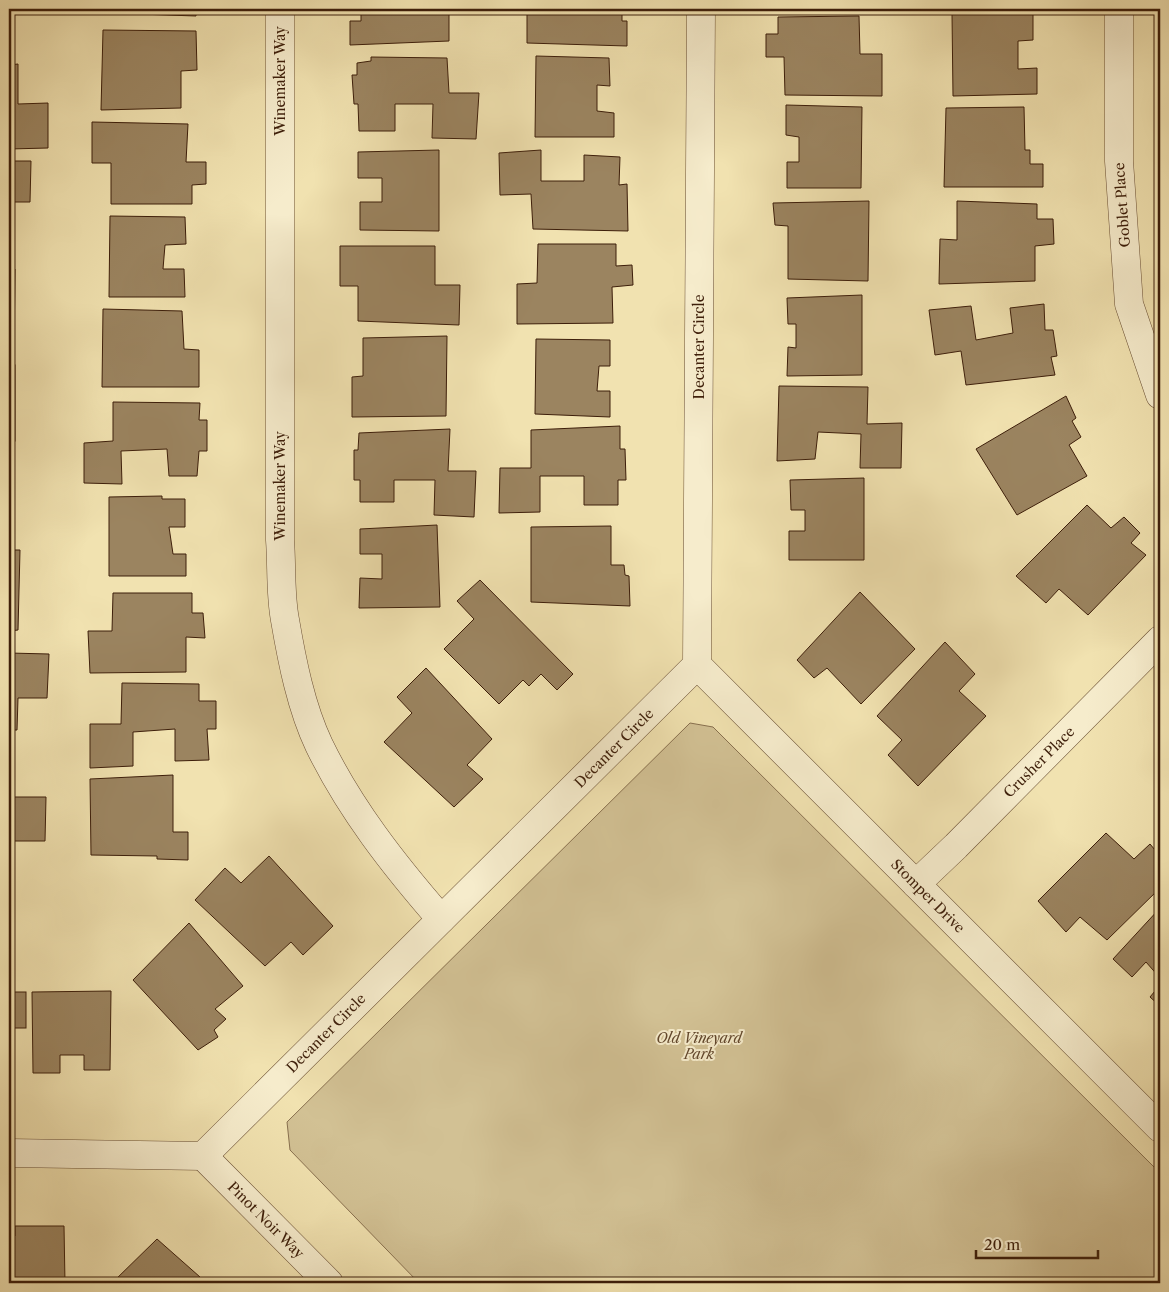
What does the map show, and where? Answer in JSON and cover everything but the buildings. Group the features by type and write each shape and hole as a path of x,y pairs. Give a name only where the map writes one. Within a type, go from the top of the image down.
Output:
{"street":[{"name":"Winemaker Way","path":"280,9 280,540 284,618 298,682 318,743 350,802 405,877 442,919"},
{"name":"Decanter Circle","path":"203,1156 697,664 701,9"},
{"name":"Goblet Place","path":"1119,9 1119,161 1129,304 1160,395"},
{"name":"Crusher Place","path":"916,884 1160,640"},
{"name":"Stomper Drive","path":"697,664 1160,1128"},
{"path":"9,1153 203,1156"},
{"name":"Pinot Noir Way","path":"203,1156 330,1283"}],"green space":[{"name":"Old Vineyard Park","path":"690,723 713,727 1160,1173 1160,1283 419,1283 290,1150 287,1122"}]}
